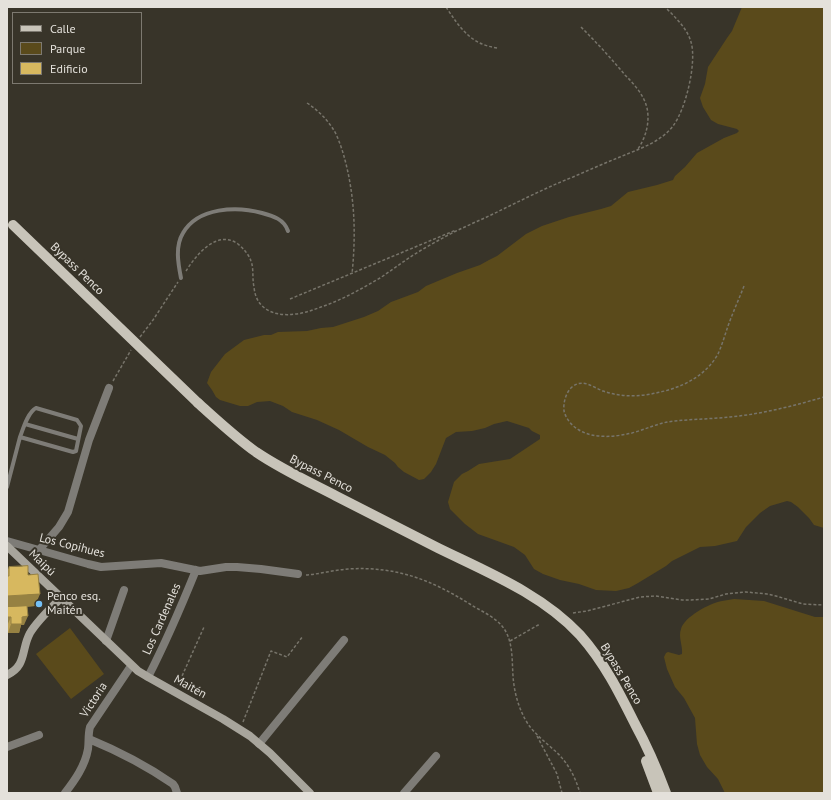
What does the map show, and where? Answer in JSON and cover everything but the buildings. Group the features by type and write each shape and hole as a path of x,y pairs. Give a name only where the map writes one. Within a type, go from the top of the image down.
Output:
{"main road":[{"name":"Bypass Penco","path":"10,222 198,403 239,439 274,463 298,477 488,571 524,592 567,623 594,651 612,680 648,750 666,793"},
{"name":"Maipú","path":"7,546 61,598"},
{"name":"Maitén","path":"61,598 131,666 240,729 275,758 310,793"},
{"path":"7,675 19,666 30,633 61,598"},
{"name":"Bypass Penco","path":"635,723 641,746 658,793"}],"street":[{"path":"39,550 59,527 68,512 89,440 109,388"},
{"name":"Los Copihues","path":"7,542 101,567 161,563 204,571 226,567 237,567 298,574"},
{"name":"Los Cardenales","path":"148,677 176,619 196,570"},
{"path":"106,641 124,590"},
{"path":"259,744 344,640"},
{"name":"Victoria","path":"65,793 75,779 87,755 89,731 92,723 131,666"},
{"path":"7,747 39,735"},
{"path":"89,739 132,759 172,784 177,793"},
{"path":"404,793 436,756"}],"lane":[{"path":"181,278 178,261 180,239 186,228 202,216 217,211 238,209 250,210 277,218 283,222 288,232"},
{"path":"7,487 20,437 33,409 36,408 77,420 81,426 76,451 73,452 20,437"},
{"path":"25,424 78,440"}],"path":[{"path":"446,7 461,29 470,38 481,44 498,48"},
{"path":"290,299 466,226 562,181 638,149 663,136 673,126 681,110 690,81 693,54 691,42 686,30 665,7"},
{"path":"581,27 620,69 643,97 647,109 648,120 646,132 638,149"},
{"path":"307,103 322,115 332,127 339,141 347,165 352,192 355,239 352,274"},
{"path":"137,342 196,257 212,243 223,240 233,242 246,252 251,262 255,294 261,306 268,311 281,315 297,314 327,305 355,292 422,250 466,226"},
{"path":"744,286 717,355 699,376 676,388 640,396 610,394 586,383 579,383 570,388 566,397 564,406 567,418 573,426 585,432 596,435 613,436 632,433 666,422 711,419 750,414 789,407 824,397"},
{"path":"109,388 133,347"},
{"path":"298,574 360,568 386,570 410,575 443,588 484,612 502,626 508,636 512,653 513,676 517,698 525,719 531,729 566,762 580,793"},
{"path":"574,613 640,597 656,596 691,600 709,599 726,594 746,592 776,596 803,604 824,605"},
{"path":"510,642 540,624"},
{"path":"175,692 204,627"},
{"path":"240,729 271,651 287,656 303,636"},
{"path":"536,734 557,774 562,793"}],"green space":[{"path":"742,7 824,7 824,528 814,525 798,507 787,501 770,506 760,513 746,527 737,541 715,546 700,547 672,561 629,588 616,591 596,590 543,574 534,569 525,555 514,547 478,534 450,509 448,502 454,482 462,474 479,464 510,459 540,439 540,435 529,428 507,421 472,431 456,432 446,438 436,464 431,472 424,479 419,480 404,472 385,455 339,430 317,420 292,412 283,406 270,401 257,402 248,406 240,406 220,400 216,397 207,383 211,372 225,354 244,340 264,335 271,335 278,332 307,331 333,327 364,317 378,311 391,302 418,292 426,286 480,265 497,256 526,234 542,226 611,206 628,192 673,180 697,153 724,138 737,133 739,131 737,129 718,124 711,120 703,107 700,98 705,84 708,67 732,31"},
{"path":"734,599 764,601 815,617 824,617 824,793 725,793 718,779 707,767 700,755 697,744 695,718 684,698 675,687 667,669 664,657 668,652 679,655 682,654 680,635 681,629 683,624 692,615 717,602"},
{"path":"70,628 104,674 71,699 36,654"}],"place":[{"name":"Penco esq. Maitén","path":"39,604"}]}
